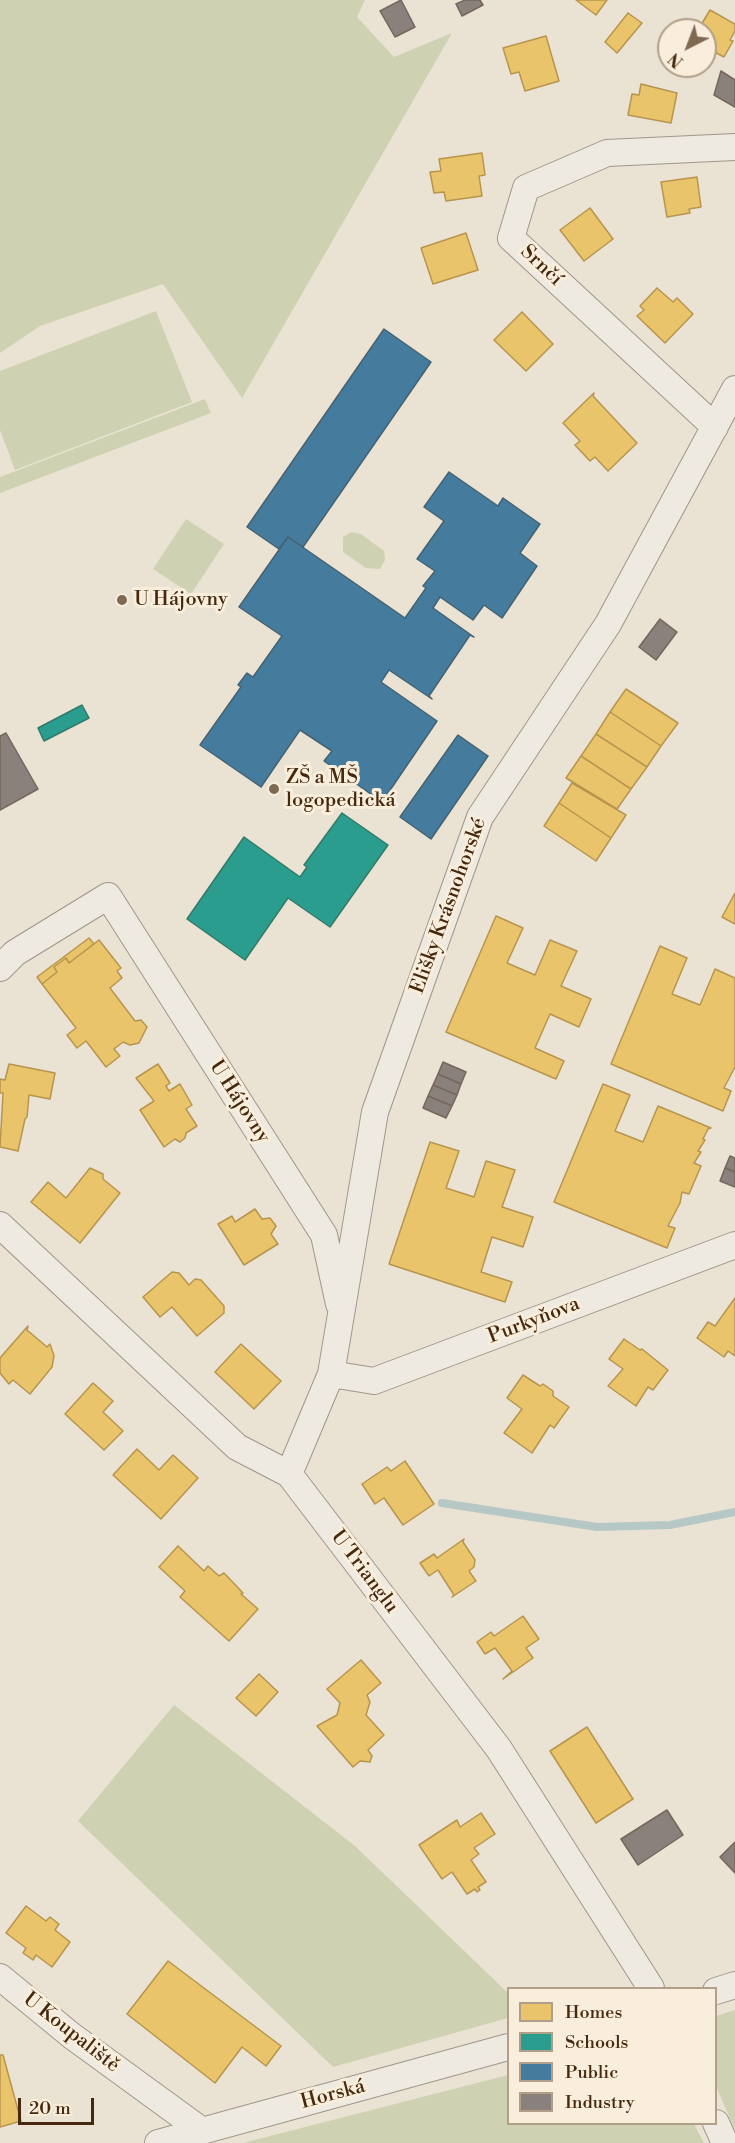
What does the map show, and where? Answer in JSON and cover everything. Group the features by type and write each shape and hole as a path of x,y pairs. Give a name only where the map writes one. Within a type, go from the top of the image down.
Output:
{"street":[{"name":"Srnčí","path":"715,427 511,238 526,188 607,153 735,147"},
{"name":"Elišky Krásnohorské","path":"289,1474 331,1374 375,1112 480,817 608,624 735,388"},
{"name":"U Hájovny","path":"0,968 15,953 108,896 324,1235 342,1319"},
{"name":"U Trianglu","path":"0,1225 237,1446 289,1474 499,1749 650,1987"},
{"name":"Purkyňova","path":"331,1374 374,1381 735,1245"},
{"name":"U Koupaliště","path":"0,1977 203,2137"},
{"path":"717,1990 735,1985"},
{"name":"Horská","path":"158,2143 203,2137 507,2047"},
{"path":"717,2125 724,2143"}],"green space":[{"path":"0,0 365,0 357,17 394,57 452,33 242,398 163,284 40,326 0,353"},
{"path":"156,311 192,402 15,470 0,430 0,371"},
{"path":"205,399 211,413 0,493 0,477"},
{"path":"186,519 224,544 191,594 153,569"},
{"path":"351,532 361,534 384,551 385,560 380,569 366,568 343,552 343,537"},
{"path":"174,1705 355,1846 507,1992 507,2018 333,2067 78,1821"},
{"path":"735,2010 735,2130 717,2088 717,2016"},
{"path":"507,2075 507,2125 695,2125 704,2143 243,2143"}],"building: Homes":[{"path":"576,0 607,0 596,15"},
{"path":"710,10 735,24 735,31 730,40 733,41 724,57 717,53 717,18 705,18"},
{"path":"628,13 642,23 617,53 605,42"},
{"path":"546,36 559,81 525,91 519,72 511,74 503,48"},
{"path":"641,84 677,93 671,123 628,115 632,94 639,95"},
{"path":"482,153 485,175 479,176 482,196 446,201 444,192 434,193 430,172 441,171 439,159"},
{"path":"697,177 701,207 689,209 690,213 667,217 661,182"},
{"path":"590,208 613,239 584,261 560,230"},
{"path":"466,233 478,270 433,284 421,248"},
{"path":"657,288 673,302 677,298 693,314 665,343 637,316 644,310 640,306"},
{"path":"522,312 553,344 526,371 494,340"},
{"path":"594,393 593,396 637,443 608,471 595,457 590,461 575,445 580,441 563,423"},
{"path":"626,689 678,723 661,746 610,712"},
{"path":"610,712 661,746 647,767 596,734"},
{"path":"596,734 647,767 631,789 581,756"},
{"path":"581,756 631,789 617,809 566,778"},
{"path":"572,783 626,815 611,838 559,803"},
{"path":"559,803 611,838 596,861 544,826"},
{"path":"735,893 735,924 722,917"},
{"path":"496,916 523,928 507,963 535,975 550,940 577,951 561,986 591,999 579,1027 550,1014 535,1048 564,1061 556,1079 446,1032"},
{"path":"89,938 94,944 69,963 66,958 54,967 57,972 42,984 37,977"},
{"path":"99,940 121,968 117,971 122,978 110,988 135,1021 141,1020 147,1027 139,1043 130,1045 123,1042 114,1049 120,1056 106,1067 86,1041 77,1048 67,1035 76,1028 42,984 57,972 54,967 66,958 69,963"},
{"path":"660,946 687,958 672,994 700,1005 715,969 735,978 735,1067 724,1088 731,1091 723,1111 611,1064"},
{"path":"9,1064 55,1073 50,1099 29,1095 27,1117 18,1151 0,1147 3,1093 0,1093 0,1079 5,1080"},
{"path":"158,1064 170,1083 166,1086 169,1091 180,1084 192,1105 186,1109 197,1126 186,1133 185,1138 180,1142 175,1139 164,1147 140,1110 154,1101 136,1078"},
{"path":"603,1084 630,1095 615,1131 643,1142 658,1106 711,1128 708,1129 703,1139 705,1140 698,1151 701,1152 694,1163 701,1166 689,1194 682,1192 680,1203 668,1226 675,1228 667,1248 554,1202"},
{"path":"430,1142 459,1151 446,1188 474,1197 486,1161 515,1170 502,1207 533,1217 523,1247 492,1237 481,1272 512,1282 505,1302 389,1264"},
{"path":"90,1168 103,1174 103,1179 120,1193 80,1243 31,1202 48,1182 66,1198"},
{"path":"255,1209 262,1219 270,1218 276,1226 271,1234 278,1244 244,1265 218,1224 232,1216 235,1222"},
{"path":"172,1272 179,1273 189,1285 195,1279 201,1280 224,1306 224,1313 197,1336 172,1307 160,1317 143,1297"},
{"path":"735,1298 735,1356 728,1351 724,1357 697,1338 708,1322 715,1326"},
{"path":"28,1326 27,1330 47,1347 50,1344 54,1356 52,1367 30,1394 13,1380 9,1384 0,1373 0,1358"},
{"path":"624,1339 640,1350 642,1349 668,1370 653,1390 648,1387 636,1406 608,1386 623,1369 609,1359"},
{"path":"241,1344 281,1381 254,1409 215,1372"},
{"path":"523,1375 540,1386 543,1384 553,1391 553,1396 569,1407 554,1428 550,1425 532,1453 504,1433 522,1409 507,1398"},
{"path":"93,1383 113,1401 103,1412 123,1431 104,1450 65,1414"},
{"path":"137,1449 159,1470 173,1455 198,1478 161,1519 113,1475"},
{"path":"405,1461 434,1504 403,1525 384,1498 375,1504 362,1484 387,1467 391,1471"},
{"path":"464,1539 463,1542 475,1560 474,1567 469,1571 476,1581 452,1597 454,1595 438,1570 429,1576 420,1563 434,1554 437,1558"},
{"path":"178,1546 204,1571 208,1566 219,1576 224,1573 243,1593 241,1594 258,1609 229,1641 180,1597 185,1591 159,1567"},
{"path":"523,1616 539,1639 526,1648 533,1658 503,1679 512,1671 495,1648 485,1654 477,1642 491,1632 494,1636"},
{"path":"361,1660 381,1683 367,1695 370,1702 366,1715 384,1735 368,1750 372,1756 370,1762 360,1761 353,1767 317,1726 337,1715 340,1703 327,1689"},
{"path":"259,1674 278,1692 256,1716 236,1698"},
{"path":"587,1727 633,1799 596,1823 550,1751"},
{"path":"481,1813 495,1834 474,1848 479,1854 471,1860 486,1882 478,1887 480,1890 477,1892 475,1889 467,1894 452,1872 442,1879 419,1845 457,1820 460,1827"},
{"path":"26,1906 46,1921 50,1917 59,1924 55,1930 70,1942 52,1967 36,1955 33,1960 23,1953 26,1948 6,1933"},
{"path":"168,1961 281,2046 266,2066 242,2047 215,2083 127,2014"},
{"path":"0,2055 3,2055 21,2121 0,2127"}],"building: Schools":[{"path":"82,705 89,718 44,741 38,728"},
{"path":"342,813 388,845 330,927 288,898 245,960 187,919 244,837 300,877 307,867 304,865"}],"building: Public":[{"path":"384,329 431,362 303,547 288,537 279,549 247,527"},
{"path":"449,472 498,506 503,498 540,524 520,553 537,566 502,618 484,605 473,620 440,597 433,608 474,637 470,635 429,696 432,699 389,670 381,682 437,721 382,802 324,761 332,751 300,730 261,787 200,745 241,687 238,685 247,673 253,677 282,636 239,607 288,537 405,618 426,588 423,586 435,571 417,559 444,521 424,507"},
{"path":"458,735 488,756 431,839 400,817"}],"building: Industry":[{"path":"401,0 415,27 395,37 380,11"},
{"path":"465,0 480,0 483,5 462,16 456,4"},
{"path":"721,71 735,80 735,107 714,95"},
{"path":"660,619 677,632 656,660 639,647"},
{"path":"6,733 38,789 0,810 0,736"},
{"path":"443,1062 466,1072 461,1084 438,1074"},
{"path":"438,1074 461,1084 457,1095 433,1085"},
{"path":"433,1085 457,1095 452,1106 428,1096"},
{"path":"428,1096 452,1106 446,1118 423,1108"},
{"path":"730,1156 735,1158 735,1172 725,1168"},
{"path":"725,1168 735,1172 735,1187 720,1181"},
{"path":"667,1810 683,1835 638,1865 621,1839"},
{"path":"735,1842 735,1873 720,1857"}],"waterway":[{"path":"442,1503 597,1527 670,1525 735,1512"}],"place":[{"name":"U Hájovny","path":"122,600"},
{"name":"ZŠ a MŠ logopedická","path":"274,789"}]}
